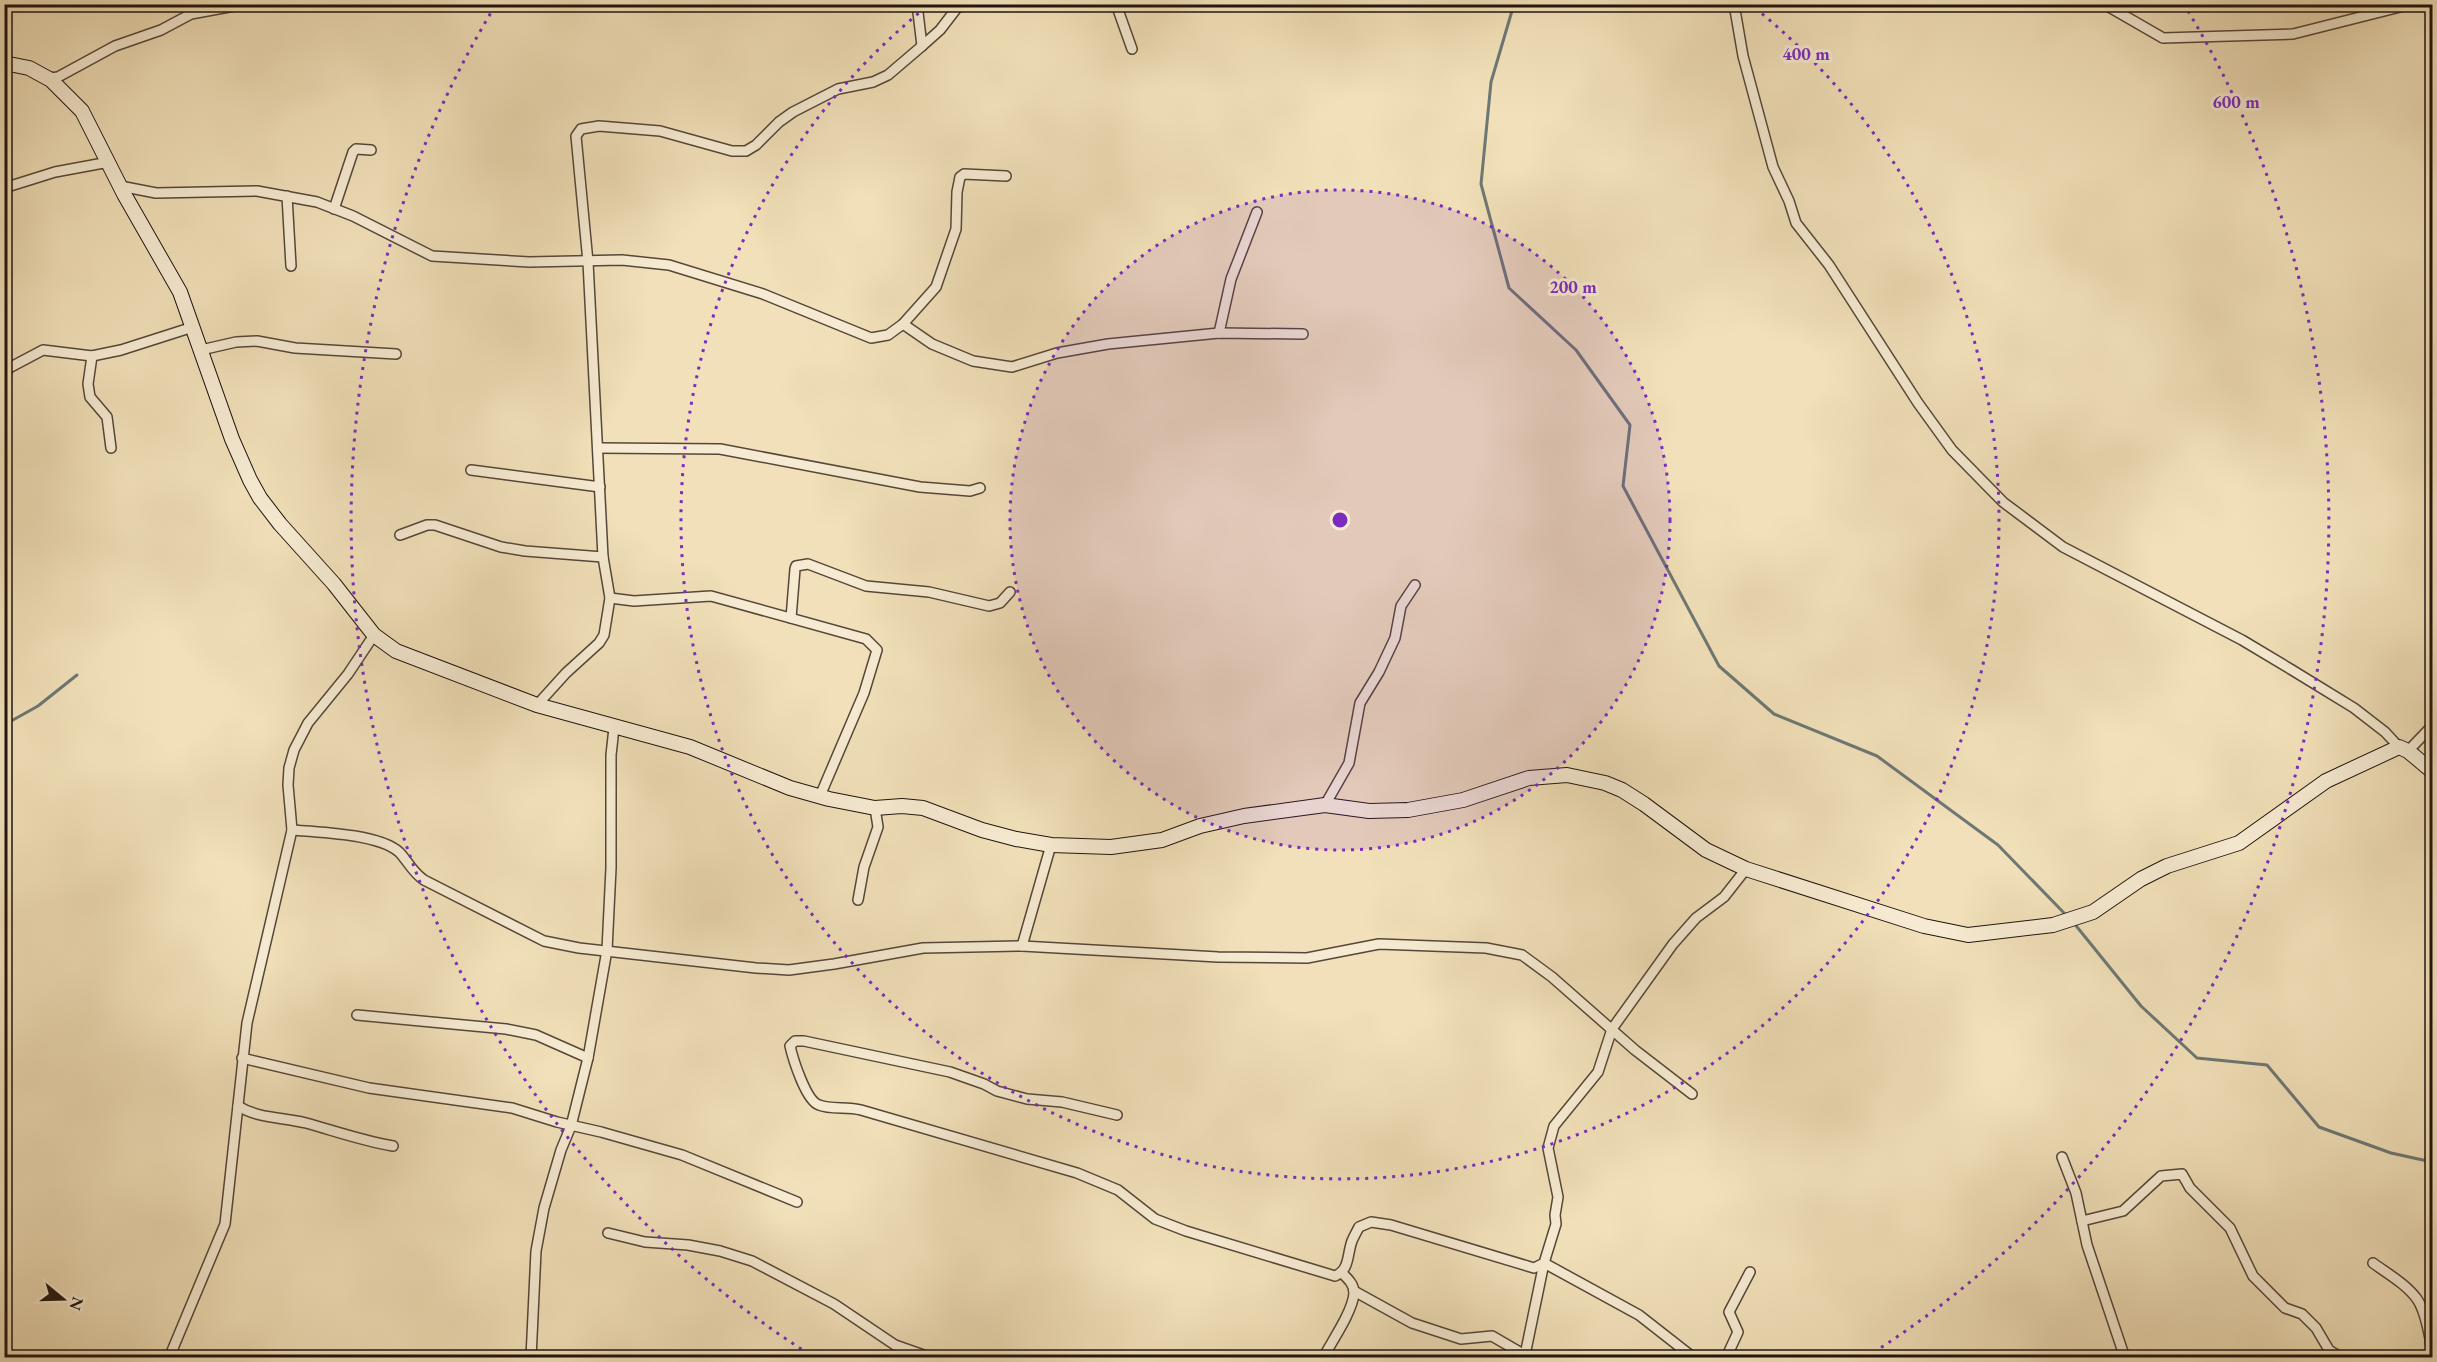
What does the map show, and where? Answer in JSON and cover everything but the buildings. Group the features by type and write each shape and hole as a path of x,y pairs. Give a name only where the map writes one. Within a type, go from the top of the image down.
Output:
{"street":[{"path":"48,78 58,77 115,46 161,30 191,14 245,4"},
{"path":"917,4 922,46"},
{"path":"537,705 566,673 599,643 607,624 610,597 603,557 588,262 576,136 581,129 598,126 660,131 732,151 746,151 756,146 779,122 793,112 838,89 873,82 888,75 940,30 960,4"},
{"path":"1116,4 1132,49"},
{"path":"1734,4 1743,56 1773,167 1789,201 1796,223 1829,265 1918,403 1963,462 2003,502 2063,547 2242,640 2292,670 2354,708 2433,771"},
{"path":"2104,4 2163,39 2293,34 2412,4"},
{"path":"4,63 29,69 48,78 62,89 82,111 120,186 170,271 193,327 232,439 260,498 374,635 396,651 537,705 690,747 790,788 875,808 902,806 923,808 982,830 1016,839 1051,845 1112,847 1135,845 1244,816 1325,805 1370,811 1408,810 1463,800 1529,777 1568,775 1605,783 1622,790 1706,850 1746,869 1924,926 1960,934 1976,934 2054,925 2093,912 2141,879 2167,866 2239,843 2326,781 2369,759 2404,749 2433,726"},
{"path":"334,208 353,152 356,149 371,150"},
{"path":"4,188 55,172 109,162"},
{"path":"120,186 156,193 208,193 242,190 317,202 432,256 529,262 622,260 669,265 763,294 871,338 888,335 903,324 936,287 956,229 957,192 960,177 964,174 1006,176"},
{"path":"287,196 291,266"},
{"path":"1219,333 1231,279 1257,212"},
{"path":"903,324 932,344 973,360 1012,366 1057,353 1108,344 1219,333 1303,334"},
{"path":"6,371 43,350 92,356 121,350 193,327"},
{"path":"201,350 236,342 257,341 295,348 396,354"},
{"path":"92,356 88,384 90,397 107,417 111,448"},
{"path":"598,448 720,448 920,487 970,491 980,488"},
{"path":"471,470 600,487"},
{"path":"400,535 427,525 435,525 501,547 603,557"},
{"path":"791,618 795,569 801,564 808,564 866,586 929,592 989,606 1000,603 1010,592"},
{"path":"1325,805 1348,763 1360,703 1379,672 1395,638 1401,606 1415,585"},
{"path":"610,597 634,601 711,597 866,639 878,650 864,693 820,796"},
{"path":"170,1358 225,1224 242,1058 251,998 276,904 292,830 288,785 289,768 294,750 308,723 348,674 374,635"},
{"path":"531,1358 538,1240 544,1209 561,1150 571,1126 588,1058 607,950 611,877 611,741 614,728"},
{"path":"858,900 864,867 878,827 875,808"},
{"path":"292,830 349,835 388,846 398,851 413,873 424,880 544,941 579,948 789,970 923,948 1022,946 1206,957 1296,958 1307,958 1379,944 1486,948 1522,955 1552,977 1635,1050 1692,1094"},
{"path":"1022,946 1051,845"},
{"path":"1354,1291 1412,1323 1461,1339 1492,1336 1526,1356 1544,1263 1556,1224 1558,1197 1548,1148 1554,1126 1598,1072 1612,1029 1673,944 1696,918 1724,897 1746,869"},
{"path":"357,1015 506,1029 536,1035 588,1058"},
{"path":"1117,1115 1062,1102 1027,1099 997,1091 950,1072 892,1058 804,1041 795,1041 790,1046 805,1088 812,1101 819,1106 861,1110 1077,1173 1118,1190 1155,1219 1186,1231 1335,1276 1342,1273 1359,1227 1371,1222 1391,1225 1534,1268 1544,1263"},
{"path":"242,1058 369,1088 496,1104 682,1155 797,1202"},
{"path":"238,1106 260,1116 304,1122 368,1142 393,1146"},
{"path":"2062,1157 2076,1193 2087,1245 2125,1358"},
{"path":"2082,1221 2123,1211 2161,1176 2182,1174 2190,1188 2230,1228 2253,1276 2285,1308 2301,1314 2316,1328 2329,1350 2342,1358"},
{"path":"608,1233 645,1242 688,1245 720,1251 752,1261 834,1304 895,1345 932,1358"},
{"path":"1544,1263 1639,1315 1694,1358"},
{"path":"2373,1263 2396,1279 2418,1300 2433,1354"},
{"path":"1726,1358 1738,1332 1729,1312 1750,1272"},
{"path":"1323,1358 1351,1306 1354,1291 1351,1282 1342,1273"}],"waterway":[{"path":"1514,4 1491,82 1481,184 1509,288 1576,350 1630,425 1623,486 1719,666 1774,714 1877,756 1998,845 2066,915"},
{"path":"4,725 38,706 77,675"},
{"path":"2073,922 2141,1006 2197,1058 2267,1065 2319,1127 2391,1153 2432,1162"}]}
